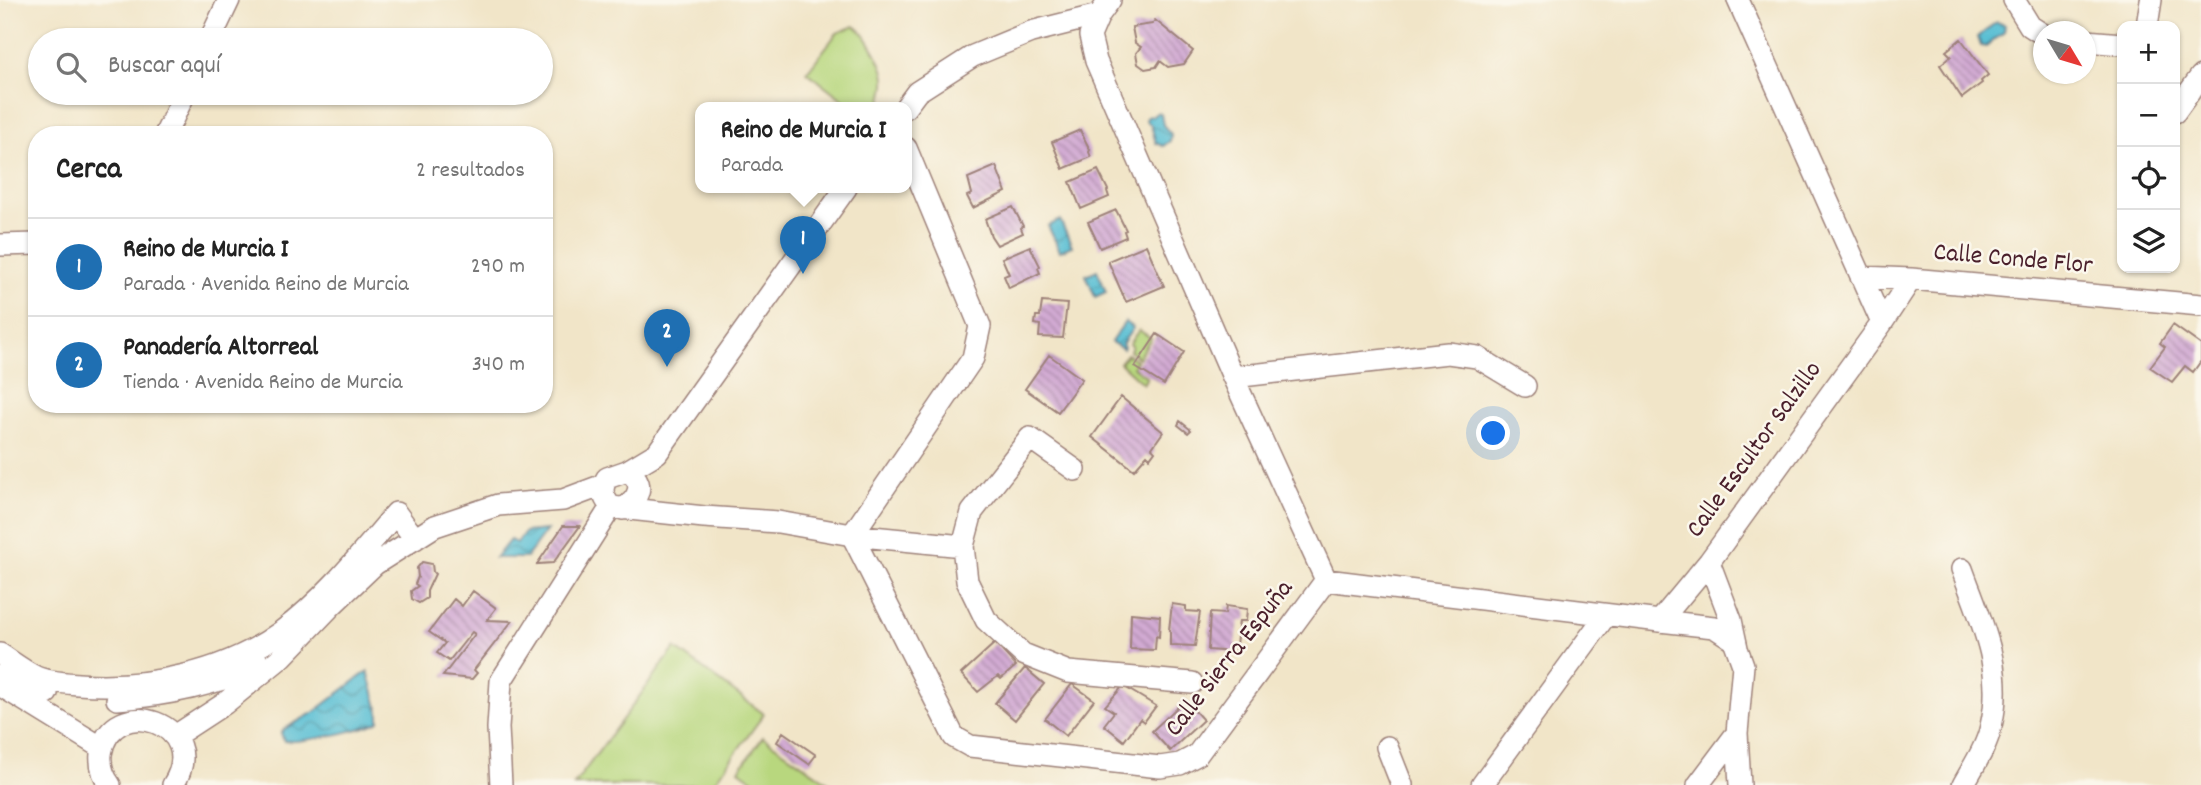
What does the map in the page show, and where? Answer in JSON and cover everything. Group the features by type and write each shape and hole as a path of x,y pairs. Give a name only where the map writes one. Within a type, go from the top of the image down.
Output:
{"street":[{"path":"216,28 229,0"},
{"path":"1738,0 1882,323"},
{"path":"2014,0 2033,29"},
{"path":"2148,21 2151,0"},
{"path":"910,102 917,92 973,56 1031,32 1105,7"},
{"name":"Calle Sierra Espuña","path":"852,536 954,737 970,746 1160,767 1180,764 1197,755 1326,580 1233,377 1096,61 1090,36 1105,7"},
{"path":"2096,42 2117,44"},
{"path":"2180,105 2201,76"},
{"path":"169,126 179,105"},
{"path":"852,536 973,358 980,326 913,177"},
{"path":"842,193 657,453 633,476 607,478 603,485 603,498 617,508 778,522 852,536 963,546"},
{"path":"0,245 28,244"},
{"name":"Calle Conde Flor","path":"1861,277 1911,279 2201,305"},
{"name":"Calle Escultor Salzillo","path":"1660,621 1709,562 1911,279"},
{"path":"1233,377 1448,352 1477,357 1524,386"},
{"path":"1075,470 1030,438 972,512 963,546 967,581 986,620 1023,654 1068,672 1192,683"},
{"path":"501,785 498,727 501,681 617,508 630,505 639,491 633,476"},
{"path":"175,736 224,704 283,656 376,564 435,526 498,505 563,500 603,485"},
{"path":"0,654 37,678 68,684 137,683 187,675 253,650 281,632 307,610 354,562 396,513 415,539"},
{"path":"1709,562 1731,620 1737,650"},
{"path":"1962,569 1989,644 1997,676 1991,727 1964,785"},
{"path":"1326,580 1714,627 1734,639 1743,664 1737,733 1740,785"},
{"path":"1482,785 1606,615"},
{"path":"0,676 57,696 105,699 164,695 225,680 283,656"},
{"path":"0,685 102,748"},
{"path":"110,785 102,770 102,748 117,727 128,721 141,719 154,721 175,736 182,756 182,766 173,785"},
{"path":"1698,785 1737,733"},
{"path":"1387,747 1402,785"}],"green space":[{"path":"854,26 869,41 884,73 885,86 881,102 846,102 807,72 837,33"},
{"path":"1139,330 1151,338 1138,358 1130,351 1132,346 1129,344"},
{"path":"1127,354 1136,360 1133,367 1147,377 1143,384 1120,363"},
{"path":"675,648 764,714 712,785 574,785"},
{"path":"763,737 832,785 760,785 739,770"}],"water":[{"path":"1996,22 2005,25 2004,32 1986,47 1981,46 1978,37"},
{"path":"1158,112 1163,125 1171,134 1170,141 1163,146 1156,143 1151,125 1146,121 1147,117"},
{"path":"1060,220 1072,246 1060,251 1048,226"},
{"path":"1097,270 1106,292 1095,297 1086,275"},
{"path":"1125,322 1133,328 1122,344 1123,349 1111,342"},
{"path":"547,530 526,558 495,558 510,540 517,543 525,532"},
{"path":"368,671 379,711 379,721 333,735 284,741 281,733 284,729 313,713"}],"building":[{"path":"1155,20 1193,51 1184,64 1168,67 1160,61 1156,67 1145,69 1138,64 1136,53 1141,47 1135,43 1132,27 1152,24"},
{"path":"1961,39 1988,75 1962,98 1940,65 1951,56 1946,51"},
{"path":"1080,130 1091,157 1063,169 1052,142"},
{"path":"996,166 1006,192 973,208 967,196 972,194 968,178"},
{"path":"1098,170 1109,197 1081,209 1070,182"},
{"path":"1013,207 1023,226 1023,233 997,245 985,219"},
{"path":"1116,210 1126,230 1126,237 1100,248 1088,222"},
{"path":"1146,245 1164,286 1126,302 1108,261"},
{"path":"1030,246 1040,266 1040,273 1009,288 1004,276 1009,274 1002,258"},
{"path":"1042,302 1067,304 1063,338 1039,337 1040,325 1035,324 1036,316 1040,316"},
{"path":"2173,325 2201,345 2201,361 2193,372 2185,366 2172,382 2150,367 2165,347 2160,343"},
{"path":"1157,334 1184,352 1164,385 1135,367"},
{"path":"1049,355 1082,379 1058,412 1025,389"},
{"path":"1121,397 1163,432 1152,448 1155,451 1150,458 1147,455 1134,470 1092,437"},
{"path":"1180,421 1191,430 1188,433 1178,425"},
{"path":"563,526 580,526 553,563 537,564"},
{"path":"422,562 432,564 435,574 427,591 427,598 419,603 412,599 411,591 418,586 415,584 418,577 417,568"},
{"path":"473,591 496,608 487,620 512,621 474,670 477,673 472,679 443,676 475,634 472,632 449,661 437,653 445,643 429,632 454,599 462,606"},
{"path":"1172,604 1186,606 1186,611 1200,612 1195,646 1170,645"},
{"path":"1226,606 1247,609 1246,621 1239,621 1235,652 1208,650 1210,613 1225,614"},
{"path":"1131,613 1160,616 1155,650 1130,649"},
{"path":"995,643 1016,666 1001,679 998,676 978,692 961,674"},
{"path":"1025,668 1044,684 1015,720 995,703"},
{"path":"1072,684 1094,700 1066,736 1045,719"},
{"path":"1123,686 1156,706 1144,722 1140,719 1124,741 1104,725 1114,712 1105,706"},
{"path":"1185,700 1203,720 1170,751 1152,731"},
{"path":"783,732 816,755 809,764 777,742"}],"place":[{"name":"Reino de Murcia I","path":"803,274"},
{"name":"Panadería Altorreal","path":"667,367"}]}
